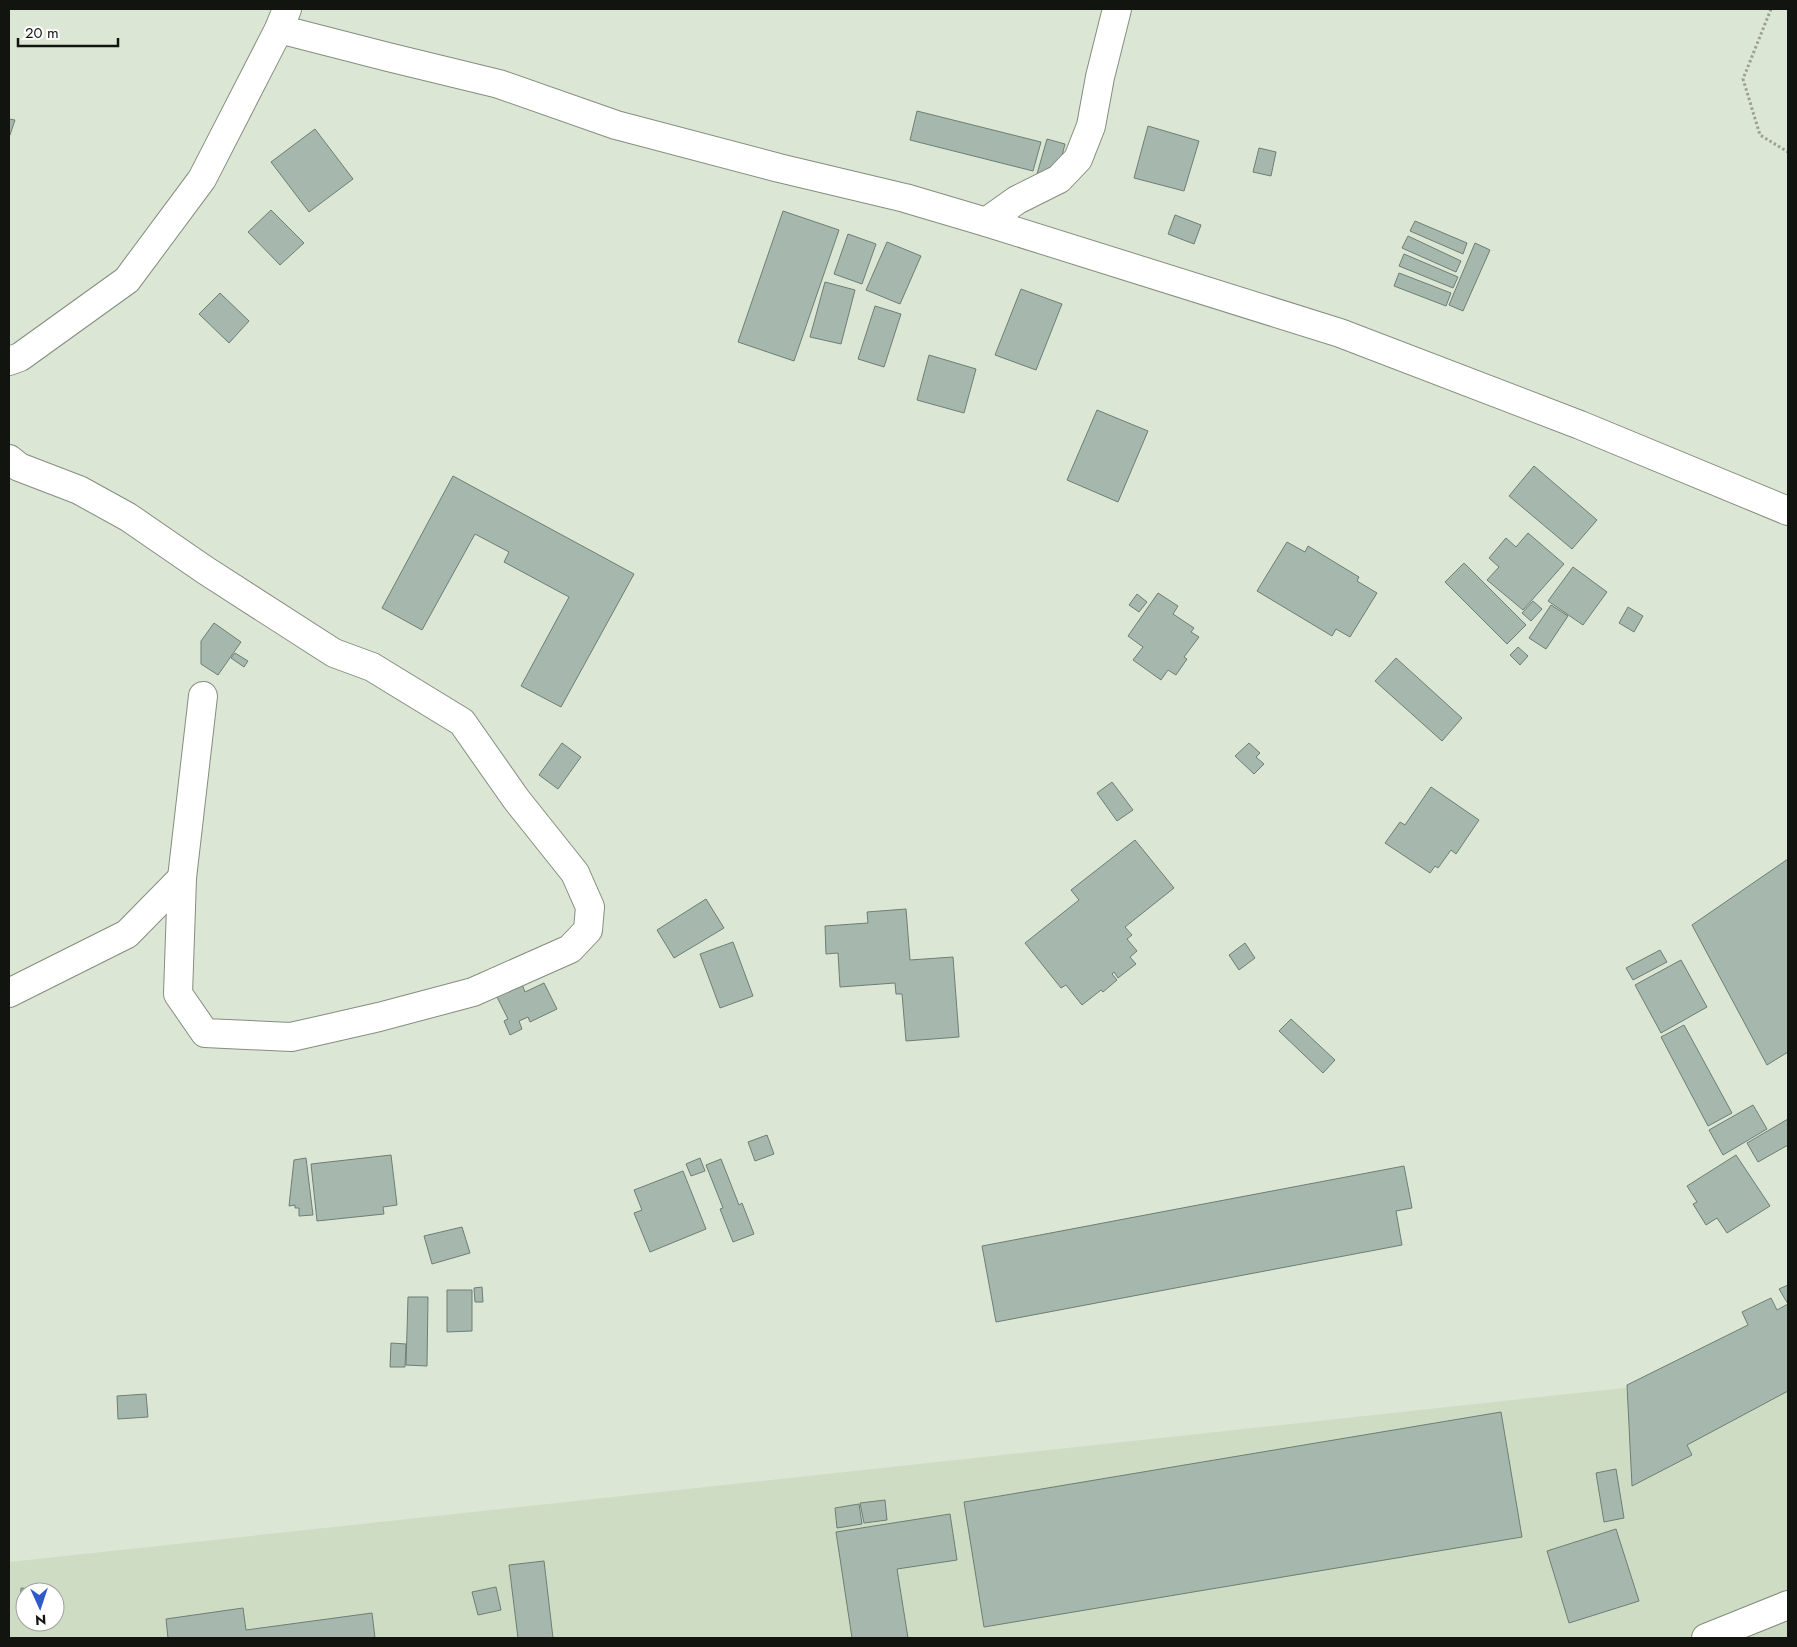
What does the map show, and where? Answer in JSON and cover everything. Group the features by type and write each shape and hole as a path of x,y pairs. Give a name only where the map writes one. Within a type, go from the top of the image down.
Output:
{"street":[{"path":"986,222 1017,200 1059,179 1078,159 1091,126 1100,77 1117,9"},
{"path":"9,361 20,357 127,280 202,179 283,19 388,58 499,84 616,125 779,168 905,198 1340,332 1580,425 1788,511"},
{"path":"9,459 19,467 79,490 128,517 205,570 334,653 372,667 462,722 516,799 574,873 590,907 588,930 570,949 473,992 379,1018 292,1038 205,1033 178,994 182,878 203,696"},
{"path":"9,993 127,934 182,878"},
{"path":"1706,1638 1788,1605"}],"path":[{"path":"1771,9 1743,79 1760,135 1788,152"}],"shaded area":[{"path":"1788,1353 1788,1638 9,1638 9,1562 1773,1372"}],"building":[{"path":"917,111 1041,142 1033,171 910,140"},
{"path":"9,119 15,120 10,135 9,135"},
{"path":"1148,126 1199,141 1184,191 1134,178"},
{"path":"315,129 353,179 309,212 271,162"},
{"path":"1047,139 1065,144 1056,179 1037,174"},
{"path":"1259,148 1276,152 1271,176 1253,172"},
{"path":"271,210 304,243 280,265 248,232"},
{"path":"783,211 839,230 794,361 738,342"},
{"path":"1175,215 1201,225 1194,244 1168,234"},
{"path":"1415,221 1467,243 1463,254 1410,231"},
{"path":"848,234 876,244 862,284 834,274"},
{"path":"1408,236 1461,261 1456,272 1402,248"},
{"path":"887,242 921,256 900,304 866,290"},
{"path":"1475,243 1490,250 1463,311 1449,305"},
{"path":"1404,254 1458,277 1453,288 1399,266"},
{"path":"1399,273 1451,293 1446,306 1394,286"},
{"path":"825,282 855,290 841,344 810,337"},
{"path":"1021,289 1062,304 1036,370 995,355"},
{"path":"220,293 249,321 229,343 199,314"},
{"path":"875,306 901,314 884,367 858,359"},
{"path":"929,355 976,369 964,413 917,400"},
{"path":"1097,410 1148,431 1118,502 1067,480"},
{"path":"1534,466 1597,520 1572,549 1509,496"},
{"path":"453,476 634,574 561,707 521,686 569,597 504,562 509,552 475,534 422,630 382,608"},
{"path":"1528,533 1564,564 1523,610 1487,580 1499,567 1489,558 1506,538 1516,547"},
{"path":"1287,542 1305,552 1308,546 1359,577 1357,581 1377,593 1350,637 1336,629 1332,636 1257,591"},
{"path":"1464,563 1526,625 1507,644 1445,582"},
{"path":"1573,567 1607,592 1583,625 1548,601"},
{"path":"1158,593 1178,606 1173,614 1194,628 1191,632 1199,637 1184,657 1187,659 1176,675 1168,670 1161,680 1133,660 1143,647 1128,636"},
{"path":"1137,594 1147,602 1139,612 1129,605"},
{"path":"1533,601 1542,609 1531,621 1522,613"},
{"path":"1551,605 1568,616 1546,649 1529,638"},
{"path":"1628,607 1643,616 1634,632 1619,623"},
{"path":"214,623 241,642 218,675 201,664 201,641"},
{"path":"1518,647 1528,656 1520,665 1510,655"},
{"path":"235,653 248,661 244,667 231,658"},
{"path":"1396,658 1462,718 1442,741 1375,681"},
{"path":"562,743 581,757 558,789 539,775"},
{"path":"1249,743 1260,753 1256,757 1264,764 1254,774 1235,756"},
{"path":"1112,782 1133,810 1117,821 1097,793"},
{"path":"1431,787 1479,820 1456,854 1451,850 1438,868 1435,866 1430,873 1385,843 1400,822 1405,825"},
{"path":"1135,840 1174,888 1125,927 1132,935 1127,939 1137,951 1130,957 1136,964 1118,978 1114,972 1112,974 1117,980 1103,992 1101,990 1082,1005 1066,985 1061,988 1025,943 1079,900 1071,890"},
{"path":"1788,859 1788,1052 1767,1065 1692,925"},
{"path":"706,899 724,928 674,958 657,930"},
{"path":"906,909 910,960 953,957 959,1037 906,1041 902,994 896,994 895,983 840,987 838,953 826,954 825,926 868,923 867,912"},
{"path":"733,942 753,996 720,1008 700,954"},
{"path":"1245,943 1255,958 1239,970 1229,955"},
{"path":"1660,950 1667,962 1633,980 1626,968"},
{"path":"1681,960 1707,1007 1661,1033 1635,985"},
{"path":"520,979 525,992 544,983 557,1009 530,1022 528,1017 519,1021 522,1029 510,1035 504,1021 508,1019 494,991"},
{"path":"1291,1019 1335,1060 1323,1073 1279,1031"},
{"path":"1684,1025 1732,1113 1708,1126 1661,1037"},
{"path":"1753,1105 1767,1129 1723,1155 1709,1130"},
{"path":"1788,1119 1788,1145 1758,1162 1747,1143"},
{"path":"767,1135 774,1154 755,1161 748,1142"},
{"path":"391,1155 397,1205 383,1207 384,1214 317,1221 311,1164"},
{"path":"1736,1155 1770,1206 1727,1233 1717,1218 1706,1225 1693,1204 1697,1202 1687,1186"},
{"path":"306,1158 313,1215 299,1216 299,1208 295,1208 295,1205 289,1206 294,1160"},
{"path":"700,1158 705,1171 691,1176 686,1164"},
{"path":"721,1159 739,1205 742,1203 754,1234 733,1242 720,1209 723,1208 706,1165"},
{"path":"1404,1166 1412,1208 1396,1211 1402,1245 996,1322 982,1246"},
{"path":"683,1171 706,1229 650,1252 634,1213 642,1210 634,1190"},
{"path":"462,1227 470,1253 432,1264 424,1236"},
{"path":"1788,1285 1788,1304 1779,1289"},
{"path":"482,1287 483,1302 475,1302 474,1288"},
{"path":"447,1290 472,1290 472,1331 447,1332"},
{"path":"408,1297 428,1297 427,1366 406,1365"},
{"path":"1771,1298 1777,1310 1788,1304 1788,1391 1687,1445 1692,1455 1632,1486 1627,1385 1748,1325 1742,1312"},
{"path":"391,1343 406,1344 405,1367 390,1367"},
{"path":"146,1394 148,1417 118,1419 117,1396"},
{"path":"1501,1412 1522,1537 984,1627 964,1502"},
{"path":"1616,1469 1624,1518 1604,1522 1596,1473"},
{"path":"885,1500 887,1520 864,1523 860,1503"},
{"path":"859,1504 862,1524 837,1528 835,1508"},
{"path":"950,1514 957,1560 897,1569 908,1638 852,1638 836,1532"},
{"path":"1616,1529 1639,1601 1569,1623 1547,1551"},
{"path":"544,1561 553,1638 518,1638 509,1565"},
{"path":"496,1587 501,1610 478,1615 472,1592"},
{"path":"243,1608 246,1630 372,1613 375,1638 168,1638 166,1619"}]}
